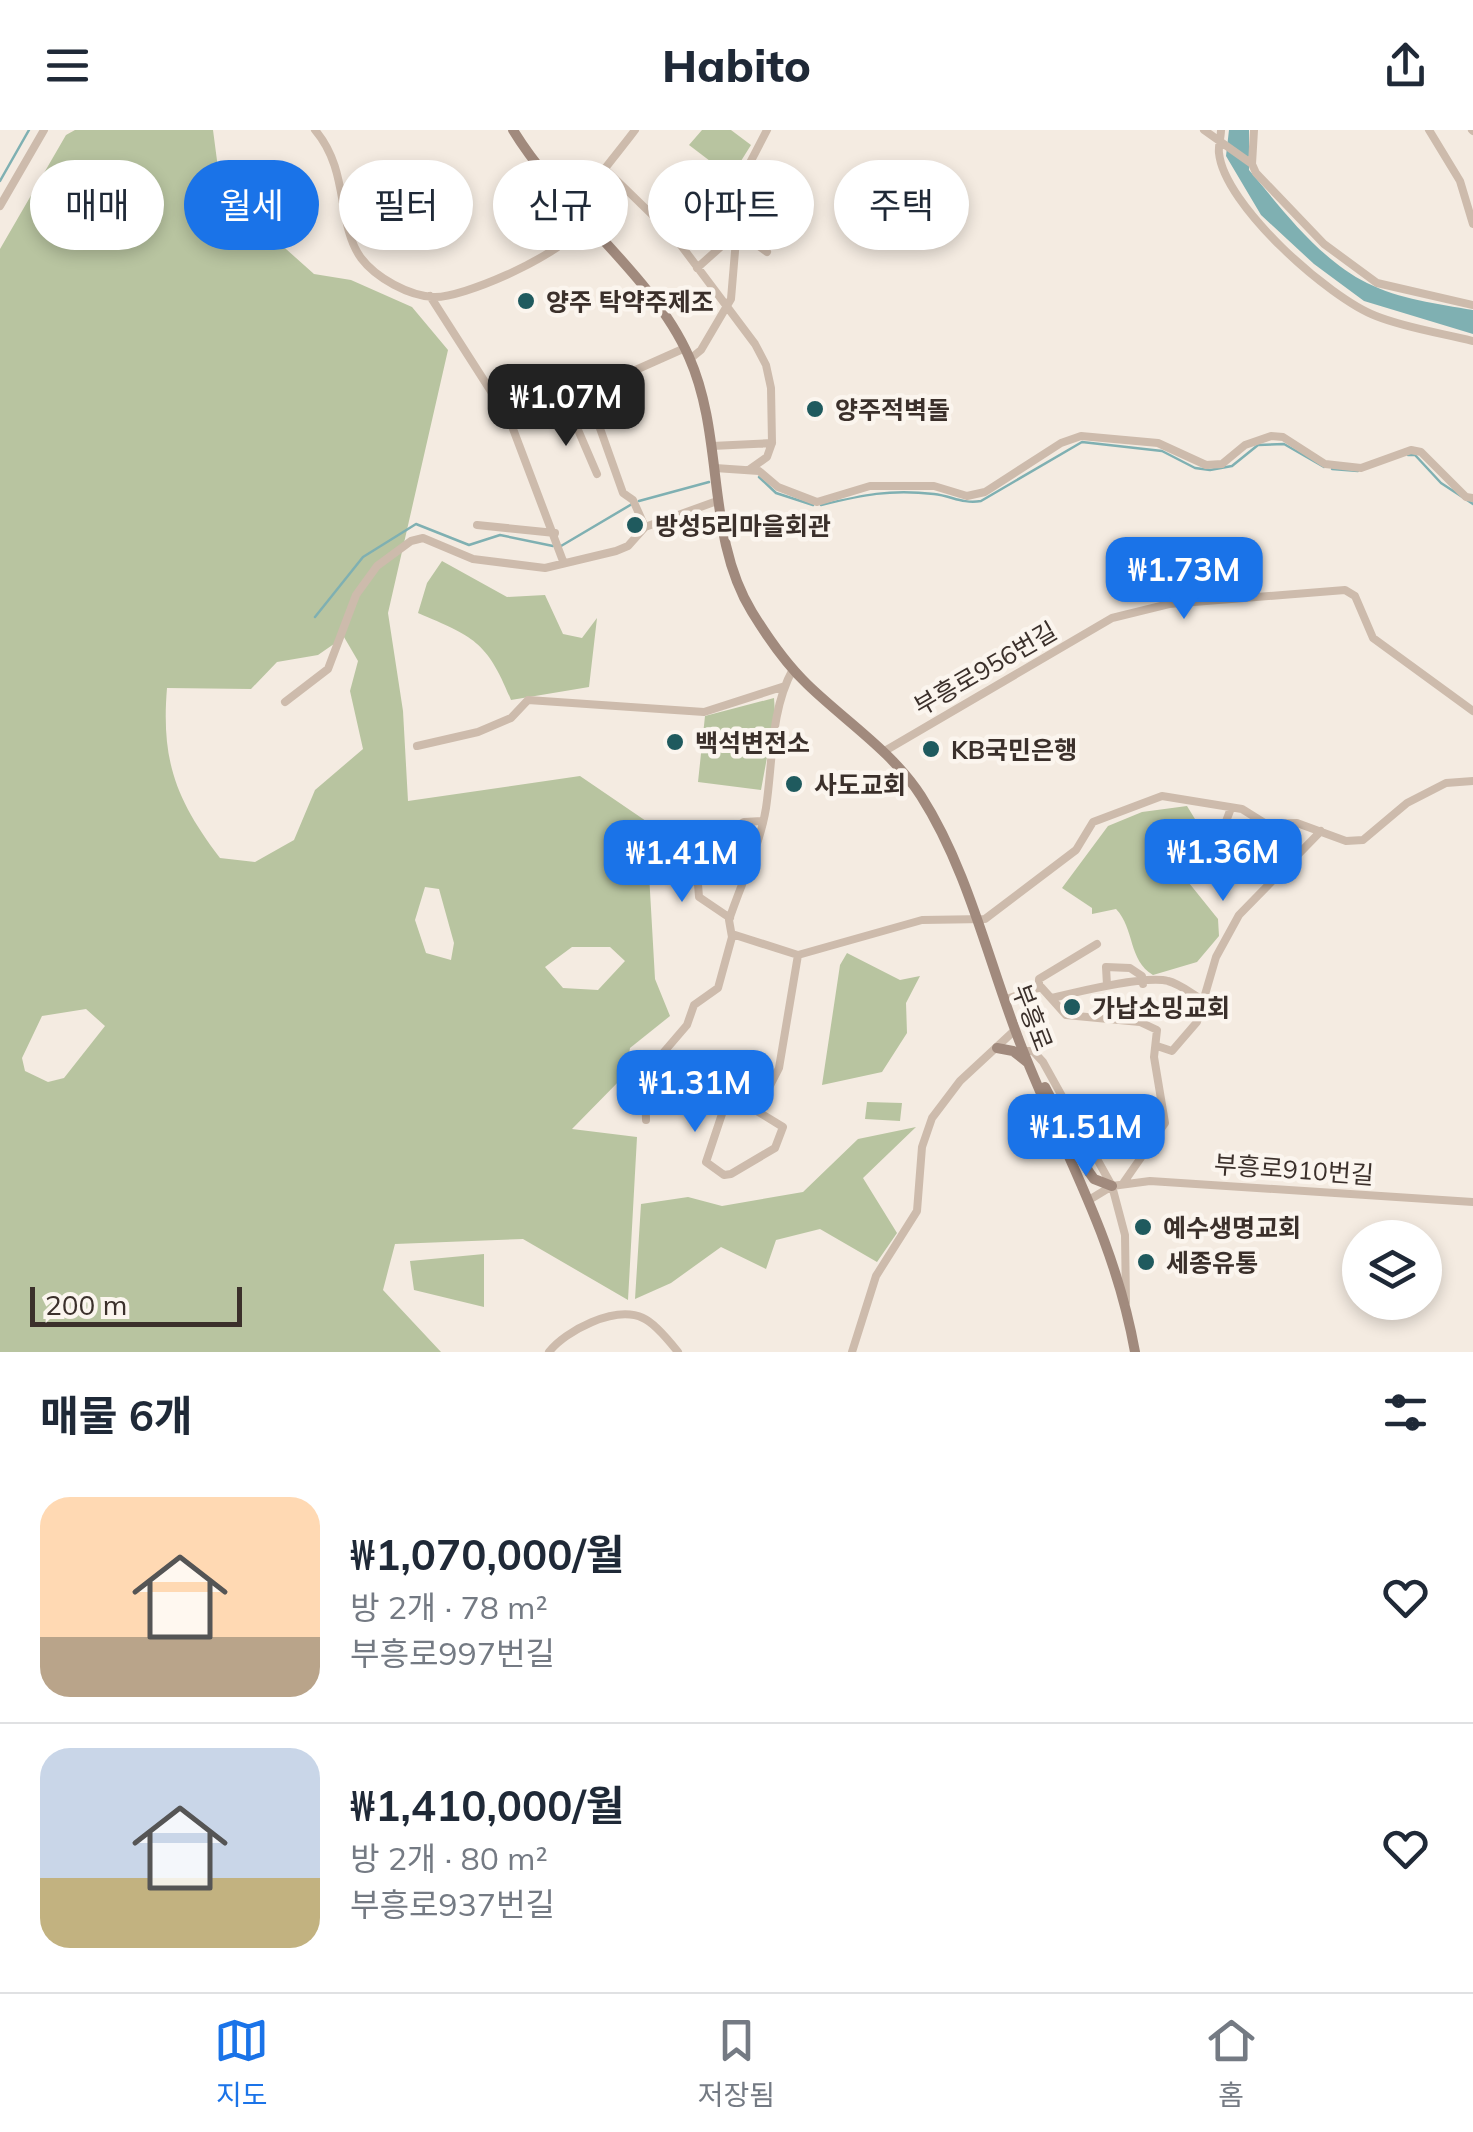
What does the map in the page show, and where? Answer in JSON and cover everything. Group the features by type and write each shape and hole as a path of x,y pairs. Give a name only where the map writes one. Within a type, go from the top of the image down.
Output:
{"main road":[{"name":"부흥로","path":"513,130 536,160"},
{"name":"부흥로","path":"609,250 688,353 712,446 717,500 742,591 793,669 883,752 920,794 939,828 1022,1051 1106,1237 1126,1304 1134,1352"},
{"path":"997,1048 1012,1051 1032,1068 1057,1105 1094,1179 1118,1184"}],"street":[{"path":"0,206 44,130"},
{"path":"314,130 340,176 359,255 381,276 430,296 454,294 551,250"},
{"path":"614,160 636,130"},
{"path":"752,160 767,130"},
{"path":"1204,130 1252,164"},
{"path":"1221,130 1219,153 1232,184 1265,231 1291,258 1375,316 1473,341"},
{"path":"1254,130 1252,164 1256,173 1324,244 1377,283 1473,304"},
{"path":"1429,130 1460,181 1473,224"},
{"path":"628,191 674,236 766,364 772,443 767,457 750,469"},
{"path":"697,268 718,250"},
{"path":"512,425 586,388 688,353 698,354 726,309 735,284 738,250"},
{"path":"430,296 512,425 564,562"},
{"path":"545,379 562,400 596,474"},
{"path":"586,388 623,493 635,504 645,527"},
{"path":"715,468 759,471 778,488 817,502 870,486 934,486 967,496 985,492 1061,443 1082,436 1158,443 1198,465 1222,464 1245,445 1272,436 1284,437 1325,464 1360,468 1411,450 1421,452 1466,497 1473,498"},
{"path":"712,446 772,443"},
{"path":"1222,464 1230,476"},
{"path":"285,702 328,669 356,596 377,566 411,541 423,538 473,559 546,568 628,546 645,527 717,500"},
{"path":"477,525 558,542"},
{"name":"부흥로956번길","path":"883,752 1112,618 1170,604 1346,590 1355,596 1373,638 1473,712"},
{"path":"646,1120 644,1074 687,1025 694,1005 718,988 732,934 730,918 766,809 770,755 793,669"},
{"path":"417,746 478,732 512,718 528,700 704,712 786,686"},
{"path":"732,934 798,955 922,920 964,918 976,922 1076,850 1086,828 1162,796 1242,809 1266,824 1297,824 1346,841 1363,840 1386,817 1438,787 1473,781"},
{"path":"1218,843 1231,808"},
{"path":"653,866 683,856 744,822 762,821"},
{"path":"1157,1046 1172,1051 1197,1022 1239,915 1322,832"},
{"path":"683,856 688,875 698,884 698,896 730,918"},
{"path":"1038,986 1039,979 1097,944"},
{"path":"756,1112 780,1068 798,955"},
{"path":"1107,985 1106,967 1120,966 1142,976 1144,984"},
{"path":"1052,998 1107,985 1168,981 1203,1000"},
{"path":"1004,1000 1038,986"},
{"path":"1038,986 1060,1012 1150,1025 1158,1033 1155,1067 1165,1123 1157,1141 1118,1184 1090,1200"},
{"path":"852,1352 876,1276 916,1210 922,1147 932,1118 960,1081 1015,1030"},
{"path":"1022,1051 1037,1053 1044,1062 1118,1184 1125,1234 1126,1304"},
{"path":"726,1102 756,1112 783,1127 775,1148 731,1174 710,1167 706,1162 726,1102"},
{"name":"부흥로910번길","path":"1118,1184 1321,1189 1473,1202"},
{"path":"548,1352 561,1337 576,1330 630,1316 645,1318 678,1352"}],"green space":[{"path":"75,130 213,130 217,160 184,160 184,250 287,250 314,274 351,280 412,307 448,350 388,613 403,711 408,801 580,776 646,821 655,979 670,1016 630,1048 625,1075 572,1129 637,1137 628,1300 523,1239 395,1244 383,1290 441,1352 0,1352 0,249 30,197 30,250 164,250 164,160 52,160 66,135","holes":["344,637 358,661 350,691 363,749 315,790 294,840 255,862 220,858 192,817 175,779 167,737 167,688 251,689 277,662 318,655","425,887 439,889 454,943 451,960 426,953 415,920","572,947 610,947 625,961 598,990 563,988 545,967","86,1009 105,1026 64,1078 48,1082 25,1071 22,1058 42,1016"]},
{"path":"702,130 731,130 751,145 742,160 709,160 689,145"},
{"path":"442,561 507,597 545,595 563,634 582,638 597,618 589,687 511,700 494,665 476,643 418,613 427,583"},
{"path":"774,698 775,714 761,790 698,782 705,716"},
{"path":"1187,806 1206,837 1185,878 1218,919 1219,936 1197,962 1153,975 1139,961 1116,909 1092,914 1092,908 1062,888 1108,826 1142,812"},
{"path":"847,953 900,980 920,976 906,1003 907,1033 882,1072 822,1085 840,965"},
{"path":"867,1102 902,1103 900,1121 865,1119"},
{"path":"916,1127 863,1178 897,1233 877,1262 820,1229 776,1240 766,1269 721,1247 671,1283 635,1299 641,1204 688,1197 722,1206 803,1192 858,1139"},
{"path":"484,1254 484,1307 414,1290 410,1261"}],"water":[{"path":"1229,130 1249,130 1249,170 1333,261 1367,283 1392,293 1473,310 1473,334 1364,301 1314,264 1261,215 1226,156"}],"waterway":[{"path":"0,181 29,130"},
{"path":"821,505 903,492 981,501 1082,442 1162,451 1195,468 1210,470 1232,466 1258,445 1284,444 1324,467"},
{"path":"1408,455 1415,455 1441,483 1473,504"},
{"path":"1332,469 1358,471"},
{"path":"759,477 776,493 813,505"},
{"path":"639,501 709,482"},
{"path":"561,546 632,504"},
{"path":"315,617 363,557 416,524 469,545 500,535 553,546"}],"place":[{"name":"양주 탁약주제조","path":"526,301"},
{"name":"양주적벽돌","path":"815,409"},
{"name":"방성5리마을회관","path":"635,525"},
{"name":"백석변전소","path":"675,742"},
{"name":"KB국민은행","path":"931,749"},
{"name":"사도교회","path":"794,784"},
{"name":"가납소밍교회","path":"1072,1007"},
{"name":"예수생명교회","path":"1143,1227"},
{"name":"세종유통","path":"1146,1262"}]}
